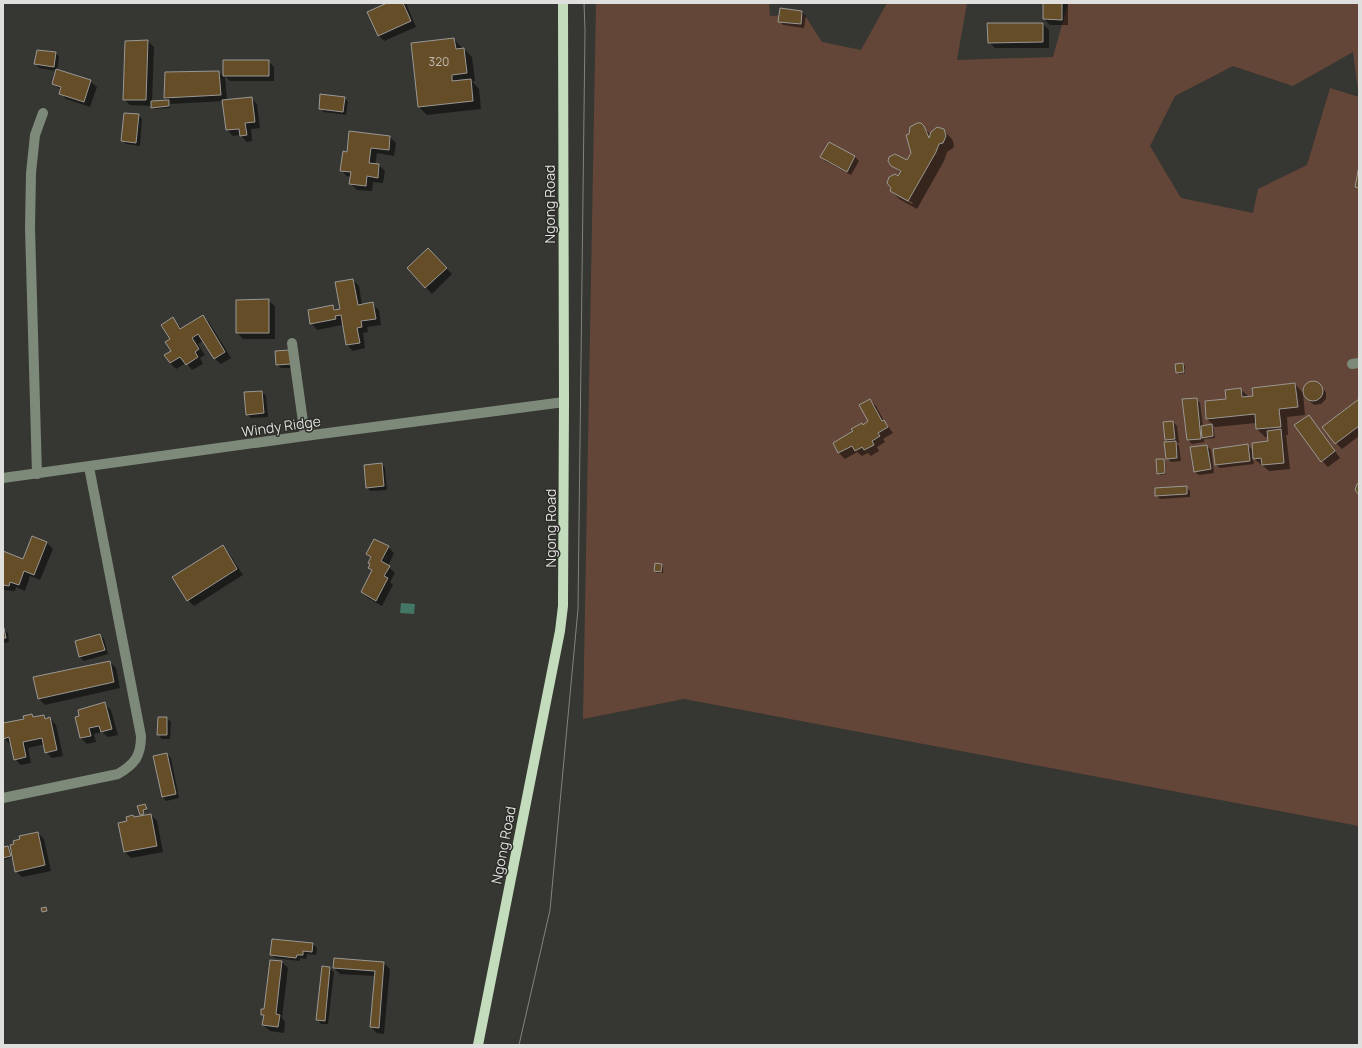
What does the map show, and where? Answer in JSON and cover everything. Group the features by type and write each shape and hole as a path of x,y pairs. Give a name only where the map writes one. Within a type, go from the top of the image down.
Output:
{"main road":[{"name":"Ngong Road","path":"478,1045 560,631 563,606 563,3"}],"street":[{"path":"37,474 30,228 31,173 35,135 43,113"},
{"path":"292,343 305,436"},
{"name":"Windy Ridge","path":"3,478 564,402"},
{"path":"3,798 118,774 128,768 135,761 141,748 139,728 89,467"}],"shaded area":[{"path":"596,3 769,3 770,16 804,14 822,42 861,50 887,3 967,3 957,60 1053,57 1068,3 1359,3 1359,97 1359,826 684,699 583,719","holes":["1353,52 1359,97 1330,88 1307,165 1258,189 1253,213 1181,198 1150,146 1175,96 1233,66 1293,86"]},
{"path":"401,603 415,604 414,614 400,613"}],"building":[{"path":"387,3 403,3 411,21 378,36 367,12"},
{"path":"1043,3 1062,3 1062,20 1043,19"},
{"path":"780,8 802,11 801,24 778,22"},
{"path":"987,23 1043,23 1043,42 988,43"},
{"path":"454,38 456,49 464,48 467,73 452,75 452,81 471,79 473,101 418,107 411,43"},
{"path":"148,40 146,100 123,100 125,41"},
{"path":"37,50 56,52 54,67 34,64"},
{"path":"223,60 269,60 269,76 223,76"},
{"path":"56,69 91,80 84,102 59,94 61,87 52,84"},
{"path":"219,71 221,95 164,98 165,72"},
{"path":"320,94 345,97 343,112 319,109"},
{"path":"252,97 255,122 245,123 247,135 240,136 239,129 226,130 222,100"},
{"path":"169,100 169,106 151,108 151,101"},
{"path":"124,113 139,114 136,143 121,141"},
{"path":"917,123 921,123 924,126 929,138 931,132 937,127 944,129 946,136 943,143 939,144 908,201 890,191 891,188 887,183 889,177 895,174 898,176 901,171 891,166 888,161 889,157 895,154 907,160 911,153 906,135 909,134 910,127"},
{"path":"349,131 390,136 389,150 371,148 369,163 379,164 378,178 367,176 366,186 349,184 351,172 340,171 343,151 347,152"},
{"path":"829,142 855,156 847,172 820,157"},
{"path":"1359,166 1359,188 1355,187"},
{"path":"428,248 447,268 425,288 407,268"},
{"path":"353,279 358,305 373,302 376,319 361,321 362,327 357,328 360,343 346,345 341,315 335,316 336,319 310,324 308,310 333,305 334,310 340,309 335,282"},
{"path":"269,299 269,333 236,333 236,300"},
{"path":"203,315 225,352 214,359 198,334 192,338 199,349 195,352 198,357 186,365 180,357 170,363 164,355 171,351 165,342 170,339 161,325 173,317 180,329"},
{"path":"290,350 291,364 276,365 275,351"},
{"path":"1183,363 1184,372 1176,373 1175,364"},
{"path":"1309,381 1317,381 1323,387 1323,395 1317,401 1309,401 1303,395 1303,387"},
{"path":"1295,383 1298,407 1279,409 1281,427 1256,429 1255,414 1206,419 1205,401 1226,399 1225,390 1241,388 1242,397 1253,396 1252,388"},
{"path":"262,391 264,413 246,415 244,392"},
{"path":"1197,398 1201,439 1187,440 1182,399"},
{"path":"870,399 882,421 884,420 888,427 878,433 880,436 872,441 874,445 864,450 862,447 855,451 852,446 838,453 833,443 853,431 851,429 862,423 863,425 868,421 859,405"},
{"path":"1359,399 1359,426 1335,444 1322,427"},
{"path":"1309,415 1335,451 1321,462 1294,425"},
{"path":"1173,421 1175,439 1165,440 1163,422"},
{"path":"1212,424 1213,436 1202,438 1201,426"},
{"path":"1281,429 1284,463 1262,465 1261,458 1253,459 1252,443 1268,441 1267,431"},
{"path":"1176,441 1177,458 1166,459 1164,442"},
{"path":"1248,444 1250,461 1215,465 1213,449"},
{"path":"1207,445 1211,469 1194,472 1190,447"},
{"path":"1156,459 1164,459 1165,473 1157,474"},
{"path":"382,463 384,486 366,488 364,465"},
{"path":"1359,482 1359,495 1355,490"},
{"path":"1187,486 1187,494 1155,496 1155,488"},
{"path":"32,536 47,542 34,575 24,571 19,585 10,582 9,586 3,585 3,551 23,559"},
{"path":"374,539 389,546 381,561 390,566 384,576 388,578 376,601 361,592 372,570 368,568 370,564 368,563 371,557 366,554"},
{"path":"223,545 237,569 187,601 172,577"},
{"path":"655,563 662,564 661,572 654,571"},
{"path":"4,628 6,638 3,638"},
{"path":"100,634 105,650 79,657 75,641"},
{"path":"110,661 114,682 38,699 33,677"},
{"path":"105,702 112,729 101,732 99,726 89,728 91,736 80,738 75,717 79,716 78,710"},
{"path":"32,714 33,717 44,715 45,719 50,717 57,750 45,753 42,738 23,742 26,757 14,760 9,737 3,739 3,723 24,719 23,716"},
{"path":"158,717 167,717 167,735 157,735"},
{"path":"167,753 176,794 162,797 153,756"},
{"path":"145,804 147,809 143,810 144,814 140,815 137,806"},
{"path":"151,814 157,846 124,852 118,823 127,821 126,817 133,815 134,817"},
{"path":"38,832 45,865 15,872 10,845 14,844 13,841 20,839 19,836"},
{"path":"8,846 11,856 3,858 3,847"},
{"path":"46,907 47,911 42,912 41,908"},
{"path":"272,939 313,943 312,952 303,951 303,955 297,955 296,958 270,955"},
{"path":"334,958 384,962 379,1028 370,1027 375,971 333,968"},
{"path":"270,960 282,961 276,1014 280,1015 278,1027 262,1025 264,1015 261,1015 261,1009 264,1009"},
{"path":"322,966 330,967 325,1021 316,1020"}],"tram line":[{"path":"519,1045 550,910 578,609 585,30 584,3"}]}
